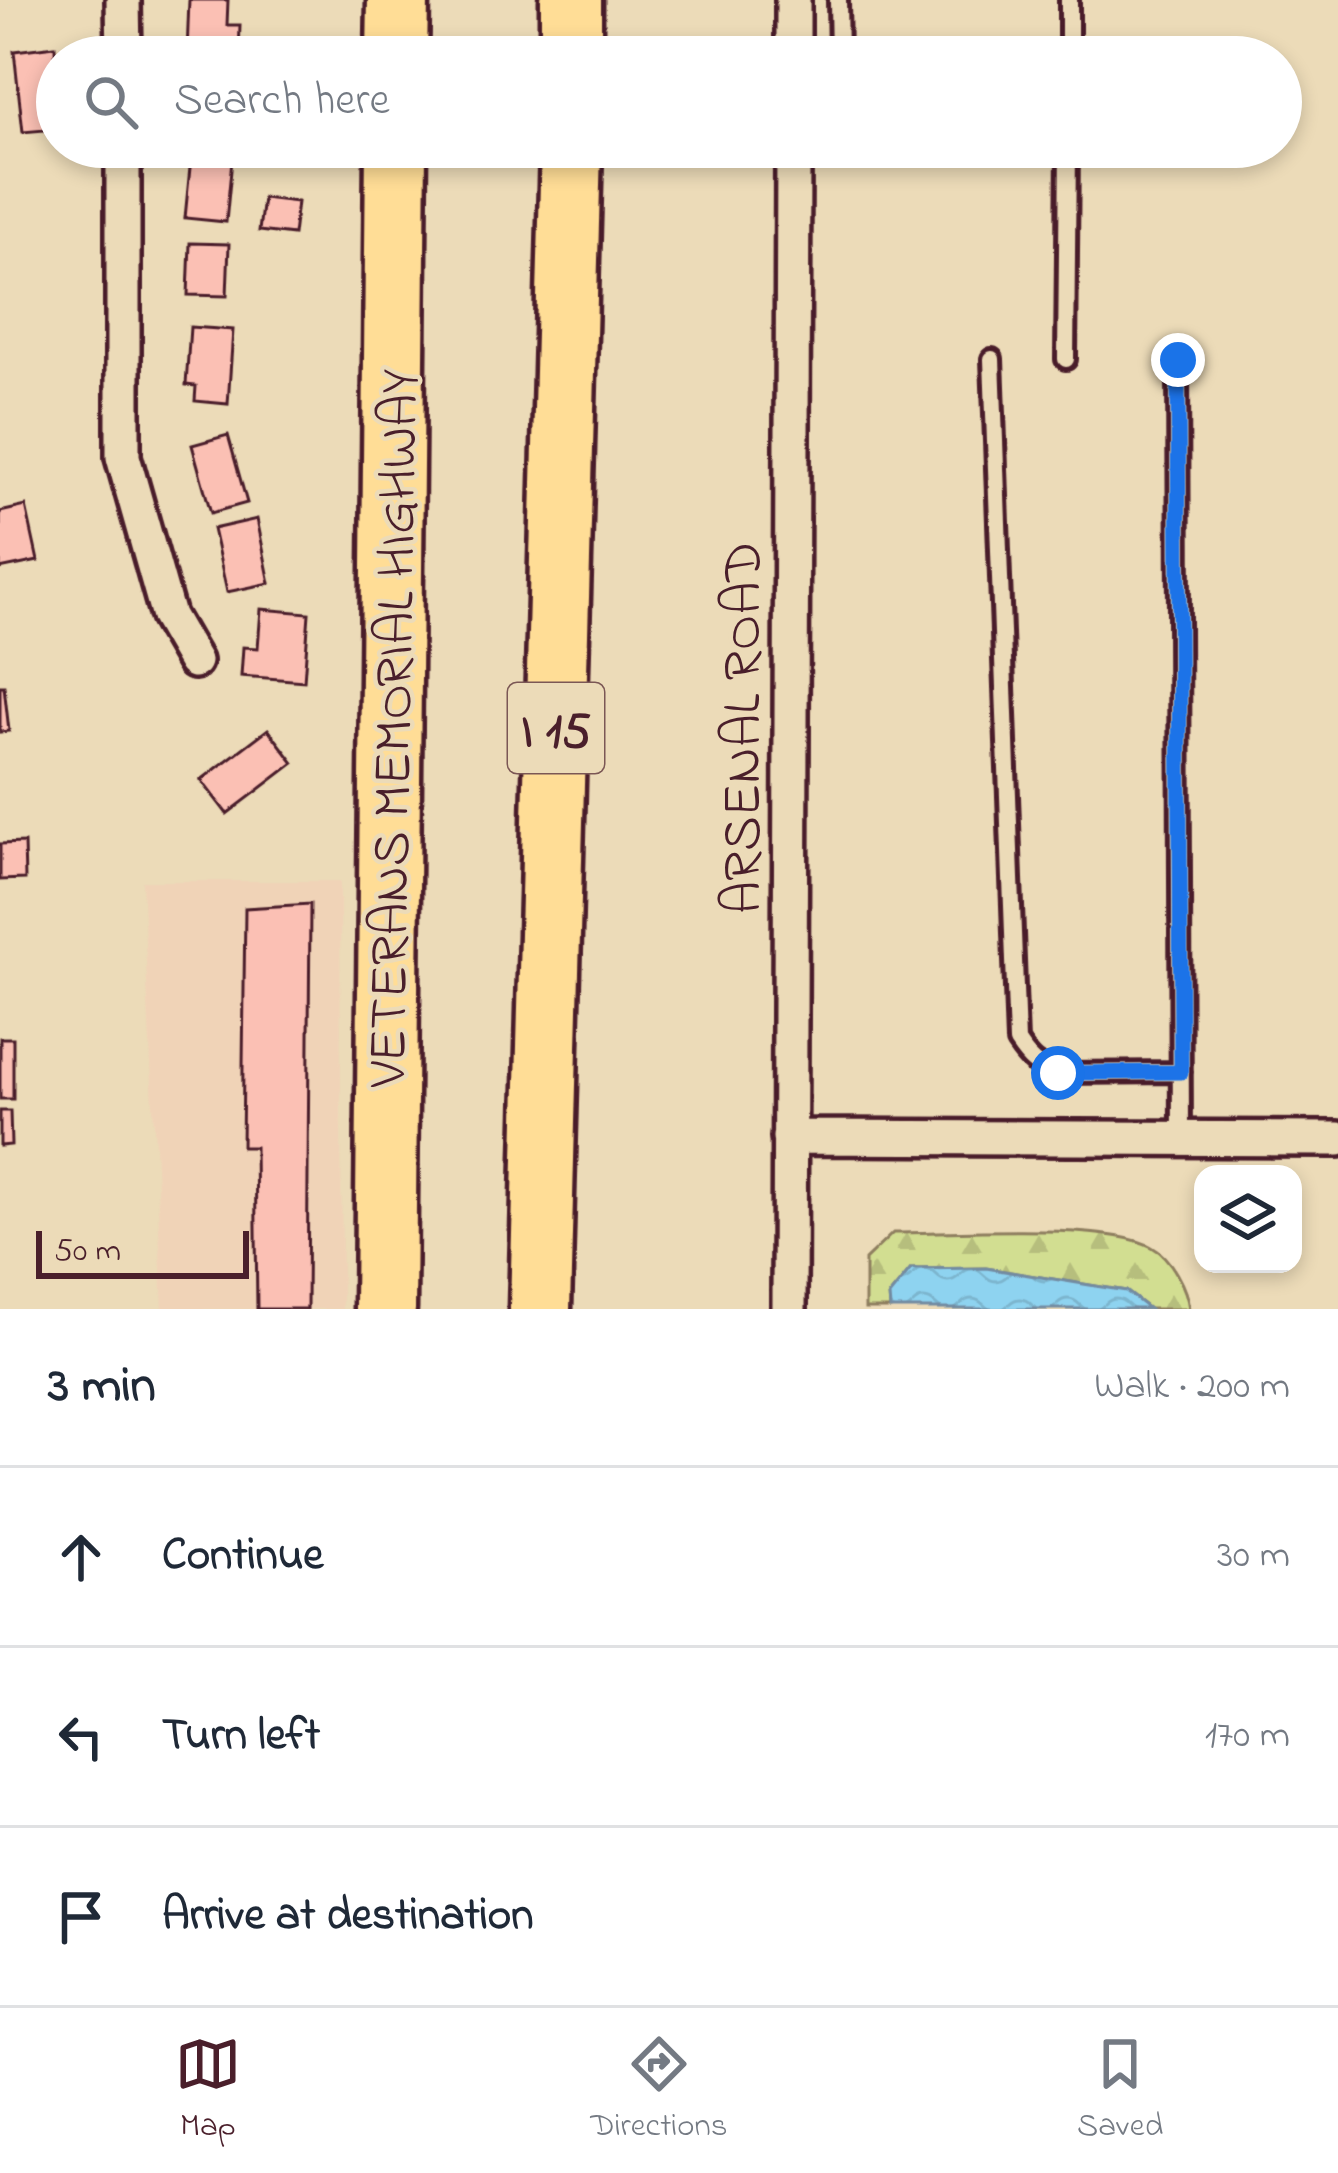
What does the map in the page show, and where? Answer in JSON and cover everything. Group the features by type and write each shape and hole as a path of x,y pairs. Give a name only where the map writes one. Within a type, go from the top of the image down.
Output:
{"highway":[{"path":"397,36 398,0"},
{"path":"571,0 571,36"},
{"name":"VETERANS MEMORIAL HIGHWAY","path":"385,1309 396,168"},
{"name":"I 15","path":"540,1309 570,168"}],"street":[{"path":"793,0 793,36"},
{"path":"124,4 124,36"},
{"path":"124,168 123,457 168,616 194,661"},
{"name":"ARSENAL ROAD","path":"789,1309 793,168"},
{"path":"789,1137 1338,1139"}],"lane":[{"path":"838,0 839,36"},
{"path":"1069,0 1069,36"},
{"path":"1066,359 1068,168"},
{"path":"992,359 1017,1042 1029,1061 1058,1073 1181,1072"},
{"path":"1178,360 1181,1138"}],"shaded area":[{"path":"142,881 340,881 342,1309 163,1309"}],"green space":[{"path":"1066,1232 1131,1239 1166,1258 1189,1309 1149,1309 1126,1291 986,1268 911,1269 889,1296 890,1309 865,1309 865,1260 893,1233"}],"water":[{"path":"986,1268 1126,1291 1149,1309 890,1309 889,1296 911,1269"}],"building":[{"path":"189,0 228,0 227,25 240,25 240,36 188,36"},
{"path":"36,48 36,131 23,132 14,51"},
{"path":"190,168 231,168 226,222 185,218"},
{"path":"263,198 297,202 293,235 259,231"},
{"path":"190,243 229,244 227,296 188,295"},
{"path":"190,327 233,330 228,404 195,401 196,386 186,385"},
{"path":"228,435 247,503 211,513 192,445"},
{"path":"26,506 38,561 0,569 0,512"},
{"path":"257,519 270,583 227,592 213,529"},
{"path":"261,609 309,613 304,681 241,676 243,647 258,648"},
{"path":"0,686 4,686 9,731 0,732"},
{"path":"268,729 294,763 227,814 201,780"},
{"path":"24,843 25,879 0,880 0,844"},
{"path":"310,904 307,1309 257,1309 255,1147 242,1147 245,908"},
{"path":"0,1038 13,1038 13,1099 0,1099"},
{"path":"0,1111 10,1111 11,1145 0,1146"}],"route":[{"path":"1058,1073 1181,1072 1178,360"}]}
